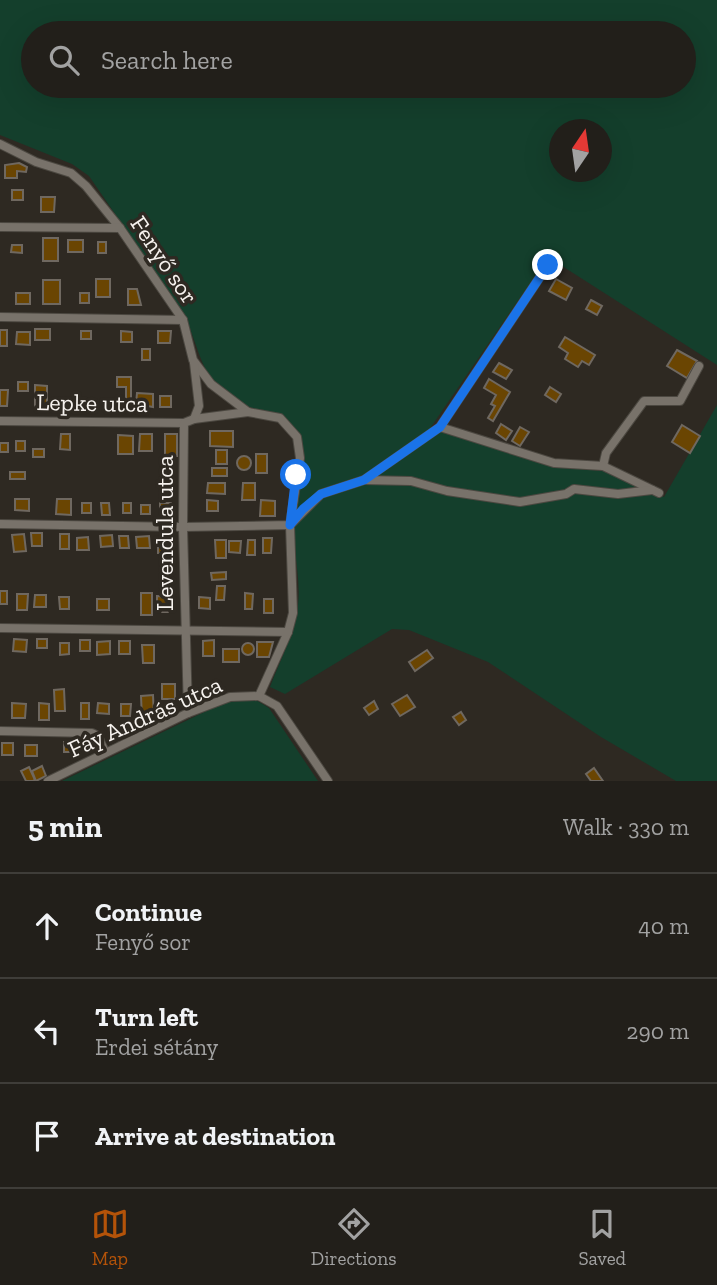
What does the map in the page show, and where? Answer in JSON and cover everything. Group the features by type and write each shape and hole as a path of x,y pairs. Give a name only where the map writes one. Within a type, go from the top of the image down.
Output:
{"street":[{"name":"Fenyő sor","path":"0,144 36,162 71,173 86,186 120,228 183,320 194,360 211,384 248,412 280,418 292,430 300,447 290,525 293,612 288,632 259,696"},
{"path":"0,227 120,228"},
{"path":"0,524 183,527 290,525 303,509 321,494 364,480 440,427 548,265"},
{"path":"0,317 183,320"},
{"path":"194,360 199,405 194,419"},
{"path":"603,466 606,453 644,401 680,401 699,366"},
{"name":"Levendula utca","path":"188,713 183,527 184,423 194,419 248,412"},
{"name":"Lepke utca","path":"0,421 184,423"},
{"path":"364,480 411,481 447,491 520,502 574,489 618,494 656,491 603,466 554,463 440,427"},
{"path":"0,628 288,632"},
{"path":"259,696 277,706 328,781"},
{"name":"Fáy András utca","path":"48,781 188,713 230,697 259,696"},
{"path":"0,732 92,733 98,736 105,752"}],"green space":[{"path":"0,0 717,0 717,365 548,257 431,427 552,467 604,471 664,497 717,405 717,781 676,781 601,737 488,662 409,630 392,629 285,694 270,687 297,612 298,574 291,511 297,468 294,438 278,417 240,404 221,391 213,381 181,310 89,176 72,164 0,135"},
{"path":"229,700 256,700 269,708 318,781 62,781"}],"building":[{"path":"19,163 27,167 26,172 17,171 17,178 5,178 5,165"},
{"path":"12,190 23,190 23,200 12,200"},
{"path":"41,197 55,197 54,212 41,212"},
{"path":"43,238 58,238 58,261 43,261"},
{"path":"68,240 83,240 83,252 68,252"},
{"path":"98,242 106,242 106,253 98,253"},
{"path":"12,245 22,245 22,253 11,252"},
{"path":"96,279 110,279 110,297 96,297"},
{"path":"556,279 572,288 566,300 549,291"},
{"path":"43,280 60,280 60,304 43,304"},
{"path":"128,289 137,289 141,305 128,305"},
{"path":"16,293 30,293 30,304 16,304"},
{"path":"80,293 89,293 89,303 80,303"},
{"path":"591,300 602,306 597,315 586,309"},
{"path":"35,329 50,329 50,340 35,340"},
{"path":"0,330 7,330 7,346 0,346"},
{"path":"81,331 91,331 91,339 81,339"},
{"path":"121,331 132,332 132,342 121,342"},
{"path":"158,331 171,331 170,343 158,343"},
{"path":"17,332 30,332 30,345 16,344"},
{"path":"565,337 595,355 589,365 582,361 578,367 565,359 568,353 559,347"},
{"path":"142,349 150,349 150,360 142,360"},
{"path":"677,350 697,361 687,378 667,366"},
{"path":"499,363 512,370 506,379 493,372"},
{"path":"117,377 131,377 131,400 126,400 126,387 117,387"},
{"path":"489,379 510,392 493,421 488,418 495,406 491,404 496,395 484,388"},
{"path":"18,382 28,382 28,391 18,391"},
{"path":"35,385 47,386 47,407 35,406"},
{"path":"550,387 561,394 556,402 545,395"},
{"path":"0,390 8,390 7,406 0,406"},
{"path":"137,393 153,394 153,407 136,404"},
{"path":"160,396 171,396 171,407 160,407"},
{"path":"81,400 90,400 90,409 81,409"},
{"path":"501,424 512,431 506,440 496,433"},
{"path":"682,425 700,436 690,453 672,442"},
{"path":"520,427 529,432 520,446 512,441"},
{"path":"210,431 233,431 233,447 210,446"},
{"path":"61,434 70,434 70,450 60,449"},
{"path":"140,434 152,434 152,451 139,451"},
{"path":"165,434 177,434 177,456 165,456"},
{"path":"118,435 133,436 133,454 118,454"},
{"path":"16,441 25,441 25,451 16,451"},
{"path":"0,443 8,443 8,452 0,452"},
{"path":"33,449 44,449 44,457 33,457"},
{"path":"216,450 227,450 227,464 216,464"},
{"path":"256,454 267,454 267,473 256,473"},
{"path":"241,456 247,456 251,463 247,470 241,470 237,466 237,460"},
{"path":"212,468 227,468 227,476 212,476"},
{"path":"10,472 25,472 25,479 10,479"},
{"path":"208,483 225,483 225,494 207,493"},
{"path":"243,483 255,483 255,500 242,500"},
{"path":"15,499 29,499 29,511 15,510"},
{"path":"57,499 71,499 71,515 56,514"},
{"path":"207,500 218,501 218,511 207,511"},
{"path":"261,500 275,501 275,516 260,516"},
{"path":"82,503 91,503 91,513 82,513"},
{"path":"101,503 109,503 110,515 102,515"},
{"path":"123,503 131,503 131,513 123,513"},
{"path":"160,503 171,503 171,514 160,514"},
{"path":"141,505 150,505 150,514 141,514"},
{"path":"31,533 42,533 42,546 32,546"},
{"path":"24,534 26,551 14,552 12,535"},
{"path":"60,534 69,534 69,549 60,549"},
{"path":"112,535 113,546 101,547 100,536"},
{"path":"119,536 128,536 129,548 120,548"},
{"path":"149,536 150,548 137,548 136,537"},
{"path":"88,537 89,550 77,550 77,538"},
{"path":"158,538 173,541 174,552 158,553"},
{"path":"263,538 272,538 271,553 263,553"},
{"path":"215,540 226,540 226,558 216,558"},
{"path":"248,540 255,540 255,555 247,555"},
{"path":"229,541 241,541 240,553 229,552"},
{"path":"226,572 226,579 212,580 211,573"},
{"path":"217,586 225,586 224,600 216,600"},
{"path":"0,591 7,591 7,604 0,604"},
{"path":"141,593 152,593 152,615 141,615"},
{"path":"245,593 253,594 252,609 245,609"},
{"path":"17,594 28,594 27,610 17,610"},
{"path":"35,595 46,595 46,607 34,607"},
{"path":"157,596 168,597 168,612 157,612"},
{"path":"59,597 69,597 69,609 60,609"},
{"path":"199,597 210,598 210,609 199,608"},
{"path":"97,599 109,599 109,610 97,610"},
{"path":"264,599 273,599 273,613 264,613"},
{"path":"14,639 27,640 26,652 13,651"},
{"path":"37,639 47,639 47,648 37,648"},
{"path":"80,640 90,640 90,651 80,651"},
{"path":"214,640 214,656 203,656 203,641"},
{"path":"110,641 110,654 97,655 97,642"},
{"path":"119,641 130,641 130,654 119,654"},
{"path":"257,642 273,642 269,657 257,657"},
{"path":"60,643 69,643 69,654 60,655"},
{"path":"248,643 254,649 248,655 242,649"},
{"path":"142,645 154,645 154,663 143,663"},
{"path":"223,649 239,649 239,662 223,662"},
{"path":"427,650 433,658 415,671 409,662"},
{"path":"162,684 175,684 175,699 162,699"},
{"path":"64,689 65,711 55,711 54,690"},
{"path":"153,695 154,718 142,719 141,696"},
{"path":"407,695 415,707 400,716 392,704"},
{"path":"374,701 378,709 369,715 364,708"},
{"path":"12,703 26,704 25,718 12,718"},
{"path":"39,703 49,704 49,720 39,720"},
{"path":"81,703 89,703 89,719 81,719"},
{"path":"98,703 109,704 109,714 97,713"},
{"path":"121,704 131,704 130,716 121,716"},
{"path":"461,712 466,720 459,725 453,717"},
{"path":"64,742 79,742 79,752 64,752"},
{"path":"2,743 13,743 13,755 2,755"},
{"path":"25,745 37,745 37,756 25,756"},
{"path":"42,766 46,776 36,781 32,771"},
{"path":"29,767 35,780 33,781 26,781 21,771"},
{"path":"594,768 603,781 591,781 586,774"}],"route":[{"path":"296,475 290,525 303,509 321,494 364,480 440,427 548,265"}]}
